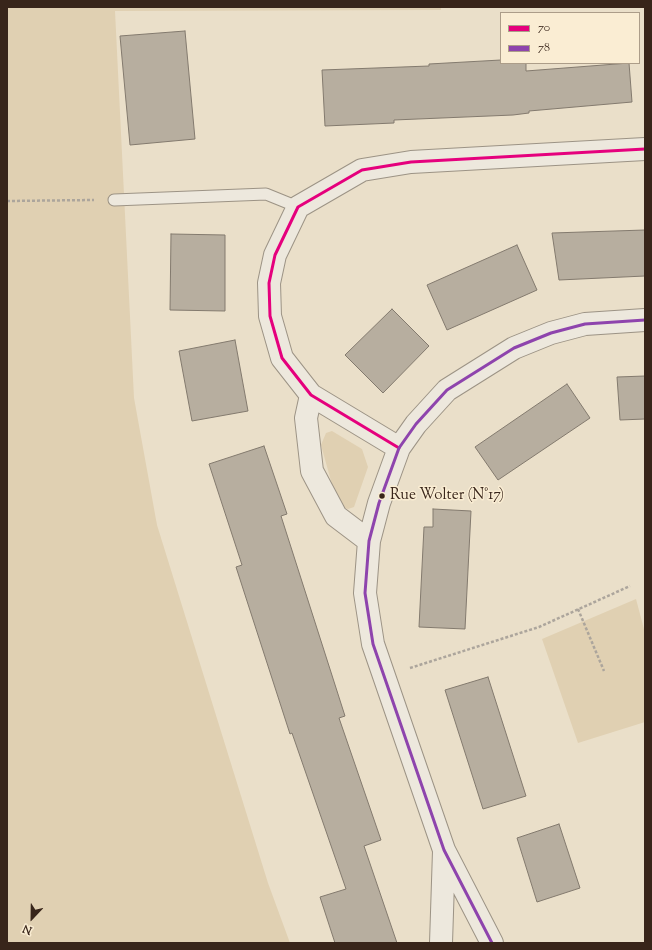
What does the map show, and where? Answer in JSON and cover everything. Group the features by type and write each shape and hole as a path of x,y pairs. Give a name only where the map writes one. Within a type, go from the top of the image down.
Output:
{"street":[{"path":"399,448 311,395 282,358 270,316 269,283 275,255 298,207 362,170 411,162 645,149"},
{"path":"492,943 444,850 373,644 365,593 369,541 379,503 399,448 416,424 447,390 514,348 551,333 585,324 645,320"},
{"path":"311,395 306,418 312,471 336,516 369,541"},
{"path":"441,943 444,850"}],"lane":[{"path":"114,200 266,194 298,207"}],"path":[{"path":"7,201 114,200"},
{"path":"408,669 539,627 630,586"},
{"path":"578,609 604,671"}],"shaded area":[{"path":"7,7 441,7 441,10 115,11 134,398 157,525 268,883 290,943 7,943"},
{"path":"332,431 362,449 368,467 354,507 348,509 342,507 331,481 321,445 326,433"},
{"path":"636,599 645,633 645,722 578,743 542,639"}],"building":[{"path":"185,31 195,139 130,145 120,36"},
{"path":"500,60 500,64 526,64 526,71 629,64 632,102 529,111 529,113 513,115 394,120 394,123 325,126 322,70 429,66 429,64"},
{"path":"645,230 645,276 559,280 552,233"},
{"path":"171,234 225,235 225,311 170,310"},
{"path":"517,245 537,290 447,330 427,285"},
{"path":"392,309 429,346 383,393 345,355"},
{"path":"235,340 248,411 192,421 179,351"},
{"path":"645,376 645,419 620,420 617,377"},
{"path":"567,384 590,418 498,480 475,447"},
{"path":"264,446 287,514 281,516 345,716 339,718 381,840 364,846 397,943 335,943 320,897 346,889 292,733 290,734 236,567 242,565 209,464"},
{"path":"433,509 471,511 465,629 419,627 424,527 433,527"},
{"path":"488,677 526,796 483,809 445,690"},
{"path":"559,824 580,888 537,902 517,838"}],"transit line":[{"name":"70","path":"399,448 311,395 282,358 270,316 269,283 275,255 298,207 362,170 411,162 645,149"},
{"name":"78","path":"492,943 444,850 373,644 365,593 369,541 379,503 399,448 416,424 447,390 514,348 551,333 585,324 645,320"}],"place":[{"name":"Rue Wolter (N°17)","path":"382,496"}]}
